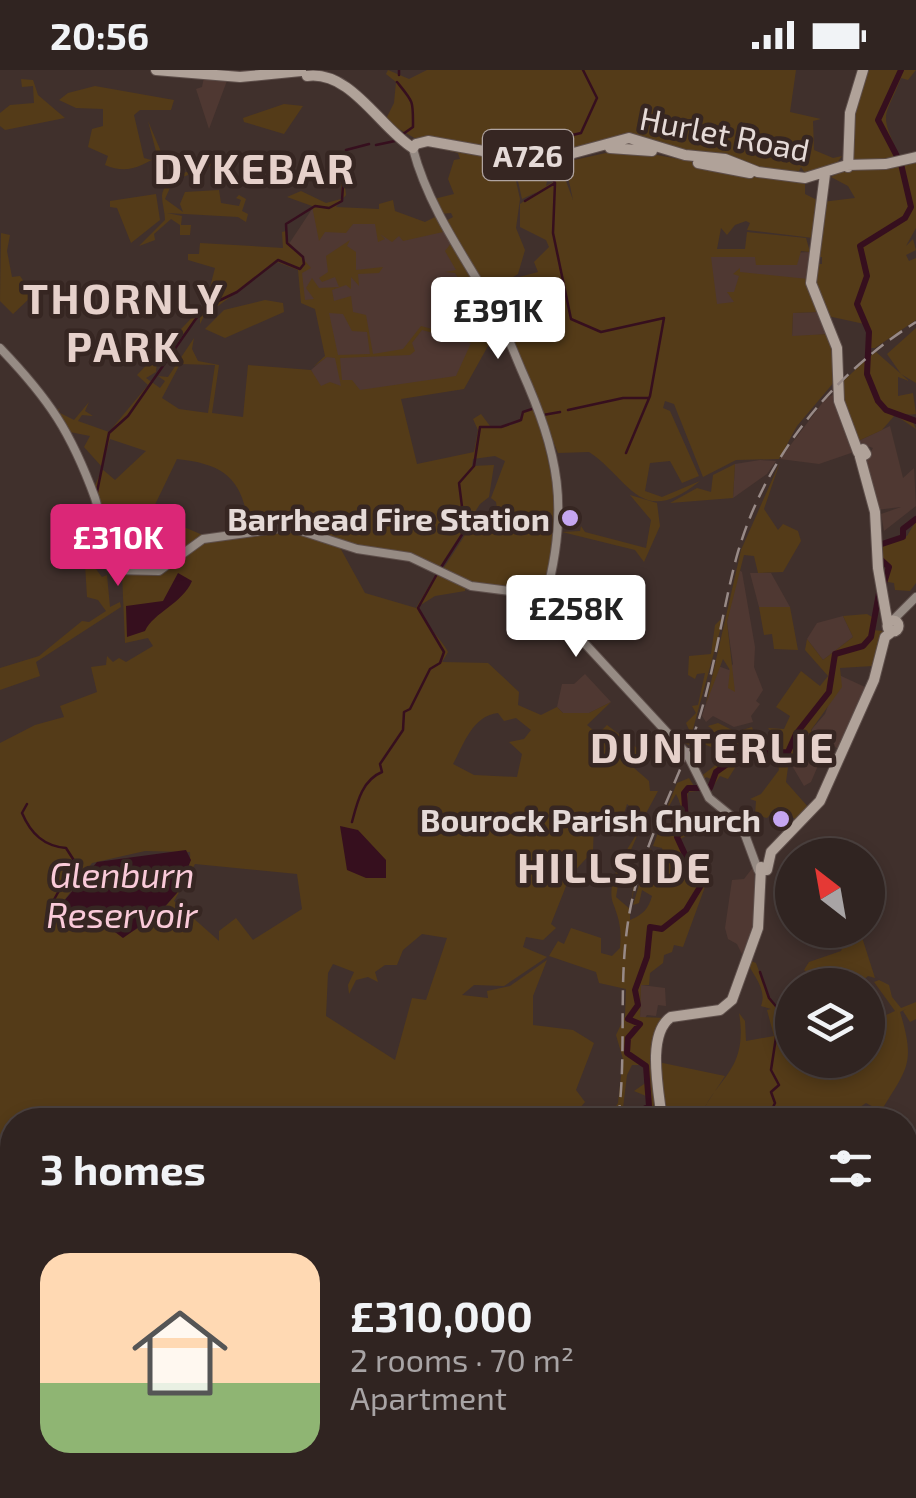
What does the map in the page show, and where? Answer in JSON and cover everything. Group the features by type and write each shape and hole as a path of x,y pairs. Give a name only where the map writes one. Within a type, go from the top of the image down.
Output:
{"main road":[{"path":"156,70 237,76 305,72 343,81 388,127 416,148 440,219 505,332 540,412 559,477 559,540 545,599"},
{"path":"849,166 849,133 865,70"},
{"name":"Hurlet Road","path":"416,148 429,143 490,155 563,160 602,149 630,147 806,181 849,166"},
{"path":"847,150 828,174 820,202 811,283 838,348 840,401 860,454 875,512 882,587 892,625"},
{"name":"A726","path":"849,166 892,164 916,158"},
{"path":"0,348 72,437 95,498 100,555 114,570 165,569 207,538 300,529 358,549 410,556 471,586 545,599 688,756 704,789 741,824 760,870 758,928 732,1000 724,1008 674,1016 660,1027 655,1050 661,1108"},
{"path":"760,870 773,850 822,797 874,680 885,637 916,597"}],"shaded area":[{"path":"388,70 409,79 427,70 796,70 790,112 821,119 813,121 814,150 833,158 842,156 834,167 807,176 801,167 797,175 693,156 632,136 580,152 535,154 418,140 385,121 394,103 396,82 386,74"},
{"path":"869,70 916,70 908,80 901,78 888,109 886,122 899,156 884,162 852,161 854,114"},
{"path":"204,77 228,78 209,129 196,89 202,87"},
{"path":"21,79 33,80 38,95 65,118 5,130 0,126 0,113 10,105 34,103 33,86 22,87"},
{"path":"95,86 174,100 171,110 140,110 134,115 144,158 151,160 128,169 105,165 108,156 88,147 92,129 103,126 103,109 76,108 59,100 68,93"},
{"path":"284,104 303,106 284,134 244,122 243,118"},
{"path":"148,121 162,154 151,160 157,155"},
{"path":"424,145 511,158 520,199 516,228 525,250 518,274 508,280 538,272 534,262 549,247 546,240 520,227 520,204 537,192 522,199 513,159 551,161 546,186 564,176 573,200 565,162 624,149 805,182 805,194 819,201 813,238 747,230 750,223 746,221 735,225 727,235 721,228 717,249 745,249 747,232 806,238 810,252 801,251 797,265 756,265 755,257 711,257 717,304 734,302 727,292 734,292 739,276 733,274 740,268 740,272 808,279 818,312 793,313 792,336 829,334 835,381 797,426 779,459 736,460 703,477 674,404 665,401 663,408 670,411 699,476 682,483 670,461 650,463 645,491 662,497 700,481 680,495 663,501 649,500 637,495 589,452 558,453 500,316 444,222 453,217 451,213 440,214 434,199 454,194 448,179 454,160 460,159 458,153"},
{"path":"341,155 346,195 336,207 379,209 379,204 393,200 395,211 425,222 435,217 424,191 443,232 403,241 399,236 392,242 380,234 385,239 378,242 375,224 353,224 346,233 325,232 319,241 312,206 287,197 301,191 326,203 341,199"},
{"path":"225,160 173,181 165,199 183,212 180,204 185,192 219,190 221,203 239,206 239,195 246,199 242,211 248,214 246,222 238,217 167,213 182,216 181,225 191,225 190,235 180,235 180,225 171,219 154,234 155,240 139,246 165,220 162,196 170,182 188,171"},
{"path":"916,162 916,228 906,246 913,239 916,250 906,255 909,261 916,258 916,320 875,348 867,348 869,325 823,315 814,290 812,264 822,264 822,257 813,257 816,246 822,243 822,202 855,198 848,186 831,177 841,172"},
{"path":"156,194 160,220 131,243 117,208 110,207 110,201"},
{"path":"312,209 426,224 437,219 494,310 486,342 462,389 327,409 311,370 327,356 318,305 303,302 299,269 279,259"},
{"path":"286,231 287,240 311,268 302,273 305,300 314,299 306,288 312,278 319,288 339,287 335,277 322,282 319,278 328,272 326,256 350,240 347,246 356,252 356,270 383,267 379,273 358,274 359,286 351,277 351,289 346,285 332,290 334,301 351,296 353,312 366,315 373,354 403,349 421,326 476,341 484,318 455,273 445,272 456,270 445,251 452,242 497,320 493,337 464,389 401,399 417,464 474,452 478,430 473,419 481,414 490,426 502,428 520,422 522,413 536,406 559,511 545,594 468,582 443,569 465,535 479,524 485,532 493,530 499,522 496,502 491,498 505,461 495,456 473,459 472,466 494,465 489,497 480,504 439,568 294,526 249,531 243,499 230,478 208,465 177,459 151,513 205,536 162,568 137,570 136,557 149,557 150,532 145,532 144,541 133,542 132,567 116,568 106,561 99,512 108,506 99,507 93,490 102,469 115,480 146,451 110,439 102,467 84,447 90,436 70,432 55,412 60,408 58,412 74,420 89,402 85,411 93,416 82,415 78,421 109,432 148,385 137,375 206,303 215,268 188,260 188,254 199,254 200,243 283,248 282,232","holes":["277,262 298,270 301,303 315,309 325,356 313,367 327,357 335,358 341,386 330,382 321,386 311,370 248,365 243,417 212,413 219,365 198,361 192,349 194,338 168,377 158,376 165,381 160,388 146,378 156,372 157,362 200,316 200,324 208,308 218,306","329,313 343,314 352,331 367,332 370,354 338,355","422,330 471,343 456,376 360,390 352,380 342,380 340,358 410,355 415,351 412,343","180,364 215,365 208,413 179,409 162,398"]},
{"path":"1,233 10,235 7,251 12,277 20,276 33,295 13,314 0,301"},
{"path":"810,252 808,279 739,306 715,306 710,257"},
{"path":"265,300 283,303 284,312 225,338 205,329 224,310"},
{"path":"818,312 829,334 792,337 793,313"},
{"path":"916,328 916,383 901,374 887,354"},
{"path":"876,352 909,381 898,377 898,396 913,393 916,414 894,411 879,399 869,368 869,357"},
{"path":"867,359 866,373 880,405 912,420 916,429 895,415 882,430 856,442 839,385"},
{"path":"837,393 854,452 819,464 780,459 826,398"},
{"path":"890,426 903,478 914,468 916,506 884,531 881,514 901,507 876,510 864,463 873,448 856,442"},
{"path":"776,461 767,474 733,498 735,464"},
{"path":"780,462 764,509 778,530 783,524 798,531 801,541 783,572 758,573 754,556 744,555 727,622 735,692 728,688 730,670 723,659 706,704 741,550"},
{"path":"735,464 733,498 670,503 697,488 711,492 713,475"},
{"path":"630,495 657,503 660,526 644,562 635,550 562,532 580,531 581,526 585,532 646,548 651,520"},
{"path":"916,521 916,583 910,591 895,590 894,583 882,581 889,565 881,559 881,544 907,536"},
{"path":"292,529 338,544 365,593 416,608 437,572 466,586 465,591 435,596 419,606 448,652 442,662 488,663 519,692 518,705 541,715 557,707 563,713 589,713 611,702 587,725 598,734 607,725 641,751 641,760 634,768 649,781 650,791 658,791 644,817 627,804 622,820 602,814 594,822 593,851 570,876 551,924 556,928 543,940 526,937 523,947 547,957 504,986 474,985 462,995 488,998 487,991 510,986 547,960 533,996 533,1025 573,1030 594,1043 576,1090 585,1102 580,1108 0,1108 0,743 35,725 64,717 60,706 97,692 91,667 106,665 107,656 113,662 119,658 126,662 153,646 148,638 125,643 122,573 168,570 202,541","holes":["498,713 504,721 516,718 531,730 524,739 509,742 522,754 517,777 474,775 453,764 470,732 482,719","145,851 190,852 178,891 146,923 122,936 95,918 83,924 54,914 92,863","195,864 297,874 302,909 253,940 236,918 219,931 219,941 174,901","422,934 447,938 426,1000 412,998 395,1060 326,1016 328,973 333,964 354,972 349,994 356,980 368,977 378,982 375,972 385,965 397,965 403,950"]},
{"path":"83,531 87,531 92,564 102,577 107,575 110,607 120,602 121,607 36,662 40,676 0,690 0,668 39,656 82,621 89,622 106,611 98,600 87,597"},
{"path":"738,569 742,572 755,647 754,667 763,690 756,701 760,704 751,716 753,722 734,727 713,716 706,722 702,716 718,666 729,670 733,664 727,622"},
{"path":"750,573 771,573 790,607 759,607"},
{"path":"759,607 790,607 798,650 774,649 772,634 764,635"},
{"path":"867,614 874,618 873,630 883,631 873,666 840,668 842,687 811,730 813,735 806,732 792,759 775,752 779,740 768,728 784,729 790,716 776,707 801,671 820,686 828,676 805,650 807,639 823,660 853,637 843,616"},
{"path":"724,616 689,745 677,739 685,741 690,732 686,723 696,713 692,706 698,705 705,673 697,674 695,679 688,675 689,656 711,654 715,625"},
{"path":"843,616 853,637 823,660 807,639 817,623"},
{"path":"585,674 611,702 589,713 563,713 557,707 562,684 574,684"},
{"path":"839,675 865,687 838,749 828,742 811,782 804,786 791,764 807,733 813,735 812,729 825,714"},
{"path":"718,723 736,732 752,727 762,755 741,758 728,779 720,776 712,788 711,779 706,777 703,782 700,777 729,755 704,744 713,730 708,726"},
{"path":"777,759 788,767 786,782 809,808 795,819 778,807 767,818 755,815 756,801 750,799 761,794 779,770"},
{"path":"689,778 697,791 688,792 685,829 690,834 678,840 697,875 700,864 706,884 683,947 674,945 672,952 664,955 663,963 650,973 649,985 641,985 640,1017 667,1018 659,1027 658,1098 652,1108 646,1108 646,1096 634,1091 647,1082 643,1065 632,1065 623,1108 615,1108 623,1059 616,1035 625,1016 626,989 599,983 596,972 549,956 558,941 564,944 571,928 601,938 601,953 612,956 620,948 620,924 611,894 615,874 640,829 624,866 638,874 631,902 635,878 620,873 616,897 630,909 630,920 642,913 651,900 652,896 642,890 639,903 633,905 650,848 656,859 664,855 662,848 653,846 659,830 674,835 680,825 676,794 664,815 677,783"},
{"path":"754,866 756,921 742,954 737,944 728,939 725,928 732,880 744,879"},
{"path":"865,948 872,968 805,968 809,962"},
{"path":"746,959 756,963 775,1004 775,1078 885,1078 885,1015 895,1011 885,997 885,983 901,1008 916,1002 916,1019 910,1022 903,1011 906,1009 900,1012 908,1055 883,1108 866,1103 858,1108 705,1108 735,1061 741,1033 739,1013 745,1021 746,1041 774,1036 767,1010 771,1009 761,1006 763,999"},
{"path":"641,985 665,988 666,1006 658,1005 656,1016 647,1015 644,1020 640,1017"},
{"path":"658,1062 725,1076 704,1108 661,1108"}],"water":[{"path":"178,573 192,581 187,589 145,631 127,637 126,606 163,601"},
{"path":"340,826 358,830 386,860 386,878 366,878 347,870"},
{"name":"Glenburn Reservoir","path":"186,850 191,860 177,893 159,913 123,938 96,918 83,925 53,914 97,862"}],"waterway":[{"path":"399,70 399,75"},
{"path":"557,154 564,137 581,133 597,98 583,70"},
{"path":"899,160 878,120 901,70"},
{"path":"397,82 412,106 413,127 403,134"},
{"path":"376,145 395,141"},
{"path":"346,150 369,144"},
{"path":"97,492 109,433 128,416 206,307 237,292 278,260 300,269 304,264 303,257 287,243 286,224 315,206 329,208 342,201 345,152"},
{"path":"525,201 555,183 548,170 553,162"},
{"path":"901,164 911,207 905,218 860,246 867,276 857,304 869,332 867,374 878,401 886,410 916,421"},
{"path":"555,183 553,233 571,319 601,332 664,318 650,396 626,453"},
{"path":"568,410 623,398 648,398"},
{"path":"440,569 465,530 459,483 474,466 480,427 501,427 521,420 523,412 532,409"},
{"path":"543,415 560,412"},
{"path":"879,545 903,537 903,529 916,519"},
{"path":"879,558 889,567 884,583"},
{"path":"352,822 361,793 382,772 380,764 403,730 404,712 410,709 430,669 440,663 444,652 418,608 437,574"},
{"path":"646,1108 649,1106 646,1066 627,1053 628,1038 640,1024 628,1019 638,1005 635,990 647,957 650,927 662,929 686,910 700,887 677,837 686,822 684,793 688,788 710,788 716,772 740,755 788,752 796,734 829,692 835,654 863,646 871,637 879,593"},
{"path":"27,804 22,813 34,833 51,845 66,848 75,862 51,905 53,912"},
{"path":"760,972 769,998 780,1011 771,1070 779,1085 771,1092 773,1108"}],"railway":[{"path":"619,1108 625,947 633,896 698,722 748,523 782,455 828,395 855,368 916,322"}],"place":[{"name":"Barrhead Fire Station","path":"570,518"},
{"name":"Bourock Parish Church","path":"781,819"}],"district":[{"name":"DYKEBAR","path":"255,167"},
{"name":"THORNLY PARK","path":"124,321"},
{"name":"DUNTERLIE","path":"713,746"},
{"name":"HILLSIDE","path":"615,866"}]}
